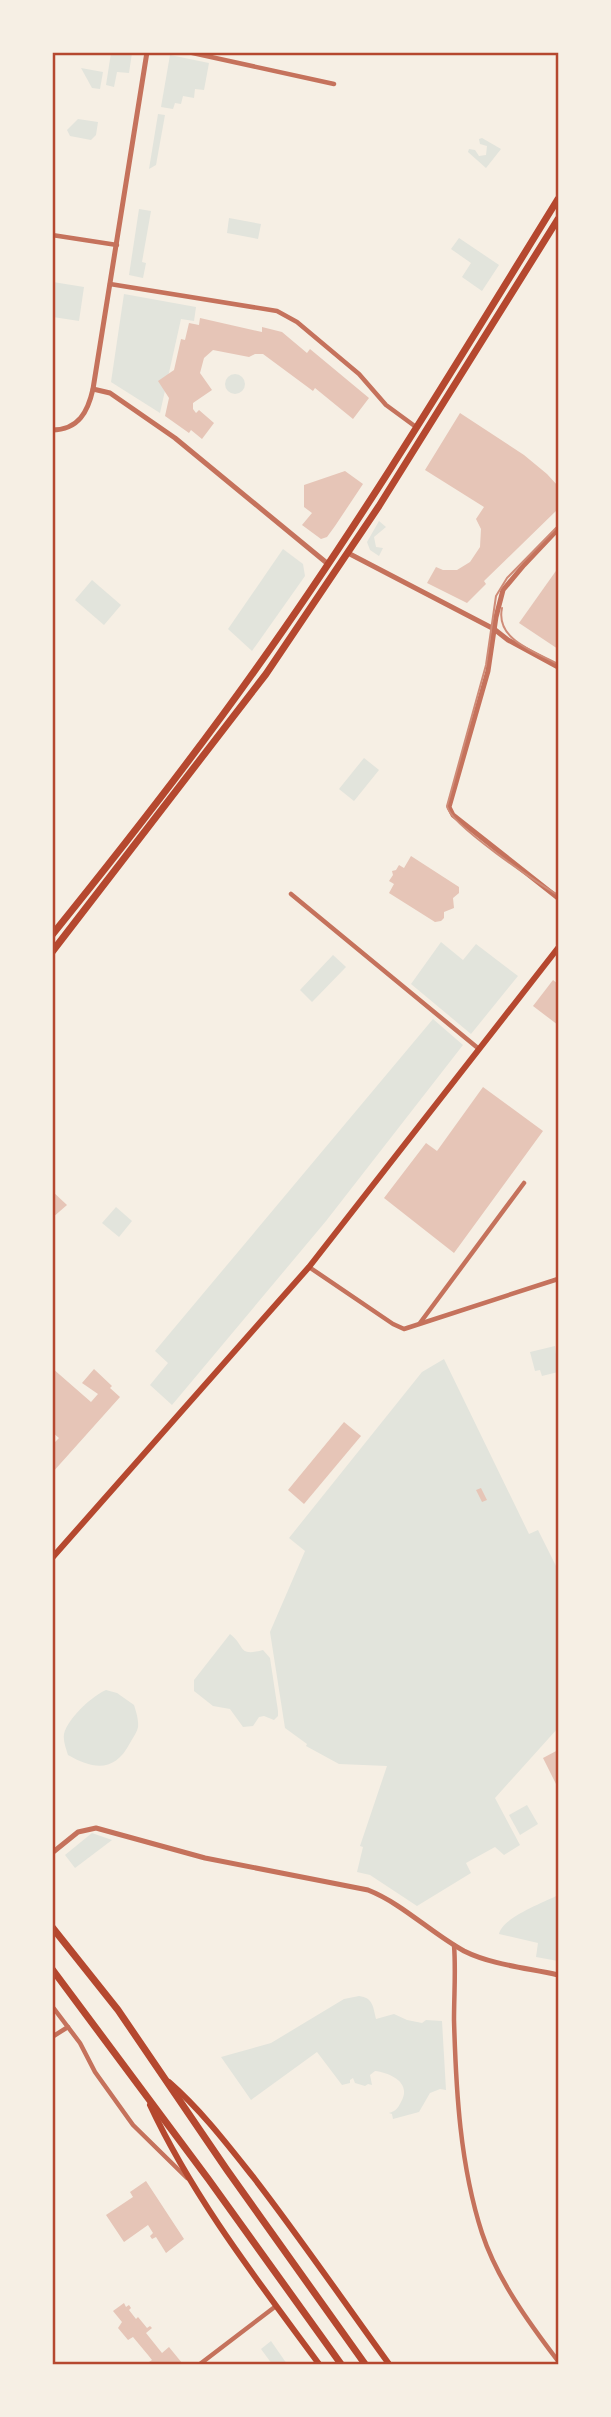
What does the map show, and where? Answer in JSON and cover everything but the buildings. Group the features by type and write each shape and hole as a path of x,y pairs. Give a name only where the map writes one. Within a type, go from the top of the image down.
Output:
{"main road":[{"path":"52,935 235,697 328,564 558,199"},
{"path":"52,952 259,684 348,553 558,219"},
{"path":"52,1558 144,1458 309,1268 558,948"},
{"path":"52,1919 72,1951"},
{"path":"52,1927 117,2010 365,2364"},
{"path":"52,1969 248,2233 341,2364"},
{"path":"167,2081 191,2101 258,2184 389,2364"},
{"path":"146,2097 166,2138 217,2223 318,2364"}],"street":[{"path":"52,430 65,429 80,420 89,406 147,52"},
{"path":"188,52 334,84"},
{"path":"52,234 117,245"},
{"path":"110,284 277,311 297,323 359,374 386,405 416,427"},
{"path":"93,389 110,393 175,438 328,564"},
{"path":"558,530 507,584 501,598 488,671 449,810 558,898"},
{"path":"348,553 494,629 508,640 558,667"},
{"path":"291,894 479,1049"},
{"path":"420,1323 524,1183"},
{"path":"309,1268 399,1327 406,1328 558,1279"},
{"path":"52,1853 78,1832 96,1828 205,1858 358,1888 375,1893 454,1945 485,1959 558,1975"},
{"path":"454,1945 454,2018 459,2108 478,2218 486,2245 516,2300 558,2361"},
{"path":"52,2006 133,2124 194,2186"},
{"path":"52,2037 68,2026"},
{"path":"200,2364 276,2306"}],"shaded area":[{"path":"111,53 132,53 129,73 117,72 114,87 106,85"},
{"path":"170,55 209,63 204,90 195,89 194,98 183,96 181,104 175,103 173,109 161,107"},
{"path":"81,68 103,72 100,89 92,88"},
{"path":"158,114 165,115 156,165 149,169"},
{"path":"78,119 98,122 96,135 91,140 70,136 67,130"},
{"path":"482,138 501,149 486,168 468,152 469,149 475,150 479,156 486,155 487,146 480,144 479,139"},
{"path":"139,209 151,211 142,262 146,263 143,278 129,275"},
{"path":"229,218 261,224 258,239 227,233"},
{"path":"459,238 499,265 482,291 462,277 471,263 451,249"},
{"path":"53,282 84,287 79,321 53,317"},
{"path":"124,294 196,307 194,321 181,319 160,413 111,382"},
{"path":"235,374 242,377 245,384 242,391 235,394 228,391 225,384 228,377"},
{"path":"379,521 386,527 374,537 376,547 383,548 379,556 370,550 367,542"},
{"path":"283,549 303,564 305,576 252,651 228,629"},
{"path":"92,580 121,605 104,625 75,600"},
{"path":"364,758 379,770 354,801 339,789"},
{"path":"441,942 463,960 476,944 518,976 471,1034 411,984"},
{"path":"333,955 346,967 312,1002 300,990"},
{"path":"433,1019 463,1045 326,1221 172,1405 150,1385 168,1363 155,1351"},
{"path":"116,1207 132,1221 119,1237 102,1223"},
{"path":"555,1346 558,1372 542,1376 540,1370 535,1371 530,1352"},
{"path":"444,1359 529,1534 538,1530 558,1570 558,1728 495,1798 520,1845 504,1855 495,1847 466,1863 471,1873 417,1906 370,1875 357,1872 363,1847 360,1846 387,1766 339,1764 306,1746 307,1744 285,1728 270,1632 305,1551 289,1538 422,1372"},
{"path":"230,1634 245,1651 263,1650 270,1658 278,1711 274,1720 259,1717 253,1726 243,1727 230,1709 213,1706 194,1691 194,1680"},
{"path":"106,1690 117,1693 134,1705 138,1727 118,1759 103,1766 87,1764 68,1755 64,1734 81,1708"},
{"path":"527,1805 538,1824 520,1835 509,1815"},
{"path":"92,1833 112,1840 75,1868 65,1855"},
{"path":"558,1895 558,1961 536,1957 538,1943 499,1934 515,1916"},
{"path":"359,1996 370,2001 376,2019 394,2014 422,2023 426,2020 442,2021 446,2090 430,2093 419,2112 393,2119 389,2113 398,2108 404,2095 402,2084 398,2080 375,2071 370,2075 372,2085 355,2083 353,2078 350,2083 342,2085 317,2052 251,2100 221,2057 271,2043 344,1999"},
{"path":"271,2341 287,2364 272,2364 261,2349"}],"tram line":[{"path":"558,526 507,578 496,596 486,665 447,806 452,815 478,839 558,895"},
{"path":"502,608 501,619 511,637 558,664"}]}
